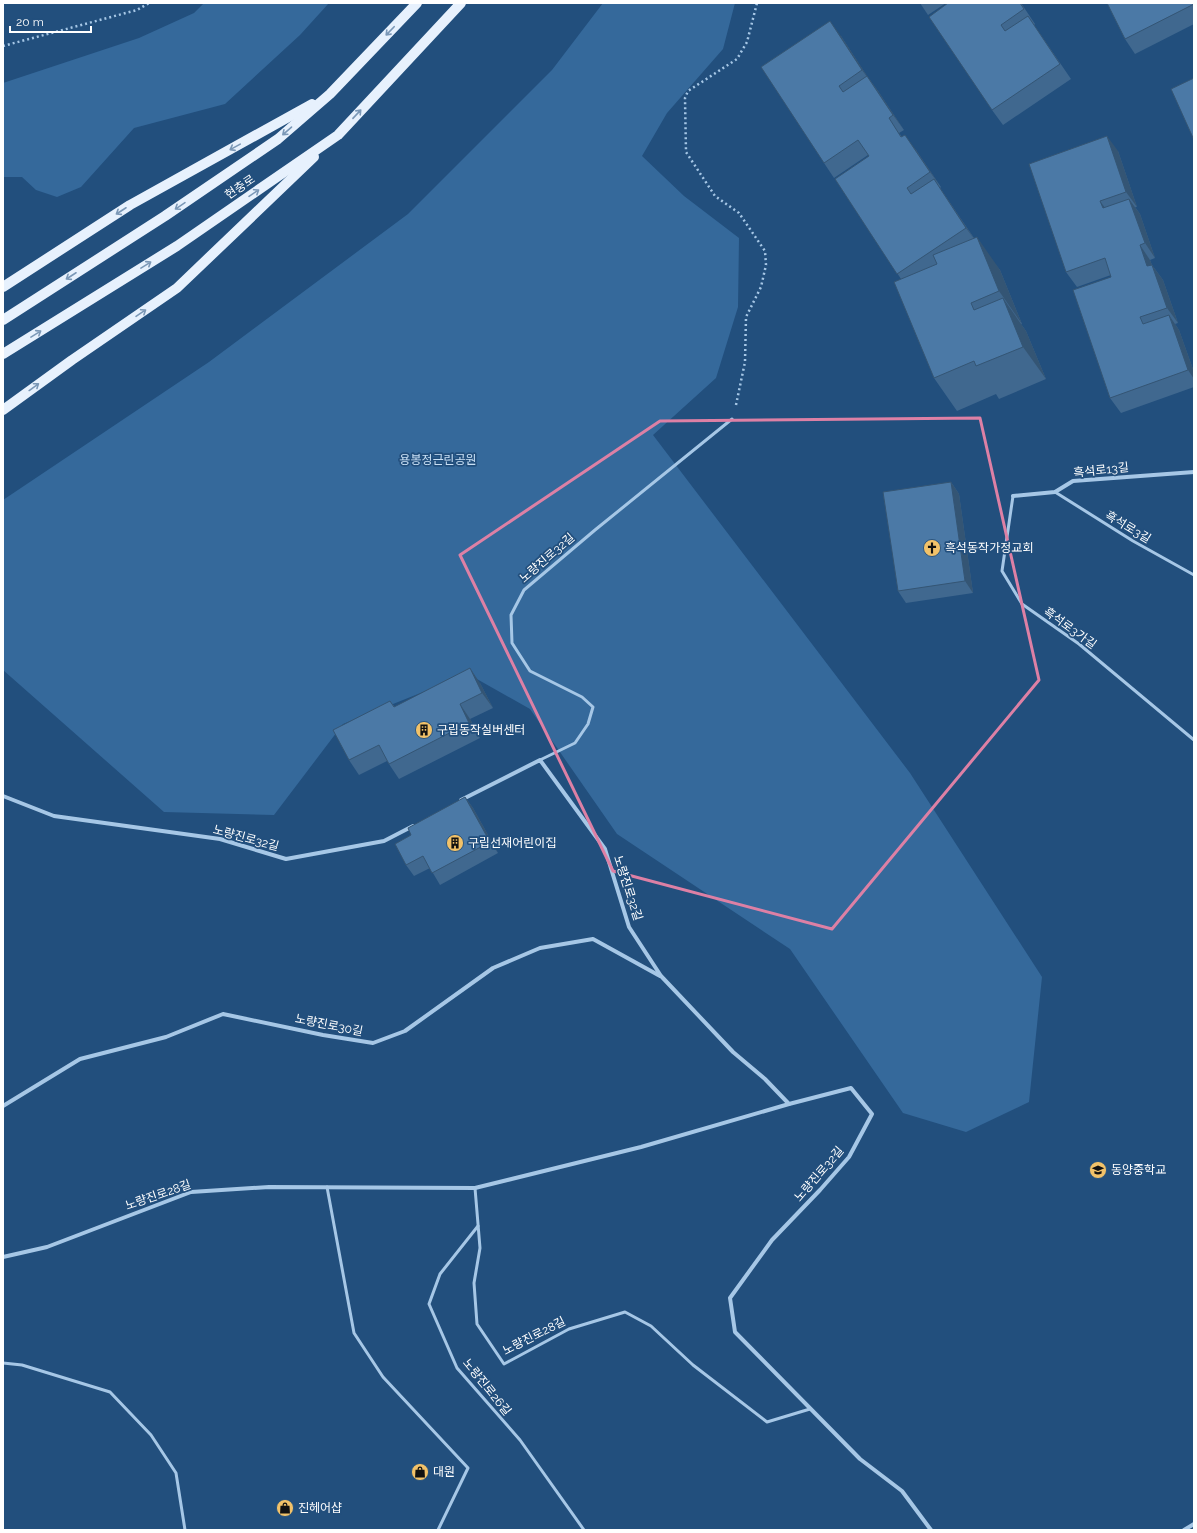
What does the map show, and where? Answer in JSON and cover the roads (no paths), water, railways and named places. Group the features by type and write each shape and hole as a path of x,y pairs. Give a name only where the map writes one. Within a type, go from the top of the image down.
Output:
{"main road":[{"name":"현충로","path":"3,320 165,216 278,139 330,94 417,3"},
{"name":"현충로","path":"3,354 177,246 338,135 461,3"},
{"path":"3,287 130,205 330,94"},
{"path":"3,410 72,360 177,288 338,135"}],"street":[{"name":"흑석로13길","path":"1013,496 1055,492 1073,481 1194,472"},
{"name":"노량진로32길","path":"453,805 540,760 605,849 629,927 661,976 733,1052 765,1079 789,1104 851,1088 872,1114 849,1157 772,1240 730,1298 735,1332 860,1459 902,1491 931,1530"},
{"name":"노량진로32길","path":"3,796 54,816 220,839 286,859 384,841 418,823"},
{"name":"노량진로30길","path":"3,1106 80,1060 166,1037 224,1014 323,1035 373,1043 405,1031 493,968 540,948 593,939 661,976"},
{"name":"노량진로28길","path":"3,1257 47,1247 191,1192 269,1187 475,1188 641,1147 789,1104"},
{"path":"1184,1530 1194,1524"}],"lane":[{"name":"노량진로32길","path":"540,760 575,742 588,724 593,707 582,697 530,671 512,643 511,615 524,590 595,530 732,419"},
{"name":"흑석로3길","path":"1055,492 1133,541 1194,576"},
{"name":"흑석로3가길","path":"1013,496 1002,571 1022,604 1079,644 1194,740"},
{"path":"326,1187 354,1333 383,1377 468,1468 438,1530"},
{"name":"노량진로28길","path":"475,1188 480,1248 474,1283 477,1324 504,1364 569,1329 624,1312 651,1326 693,1365 767,1422 810,1409"},
{"name":"노량진로26길","path":"478,1226 440,1274 429,1304 457,1368 520,1440 584,1530"},
{"path":"3,1363 22,1365 110,1392 151,1435 176,1473 185,1530"}],"place":[{"name":"흑석동작가정교회","path":"932,548"},
{"name":"구립동작실버센터","path":"424,730"},
{"name":"구립선재어린이집","path":"455,843"},
{"name":"동양중학교","path":"1098,1170"},
{"name":"대원","path":"420,1472"},
{"name":"진헤어샵","path":"285,1508"}],"park label":[{"name":"용봉정근린공원","path":"438,460"}]}
